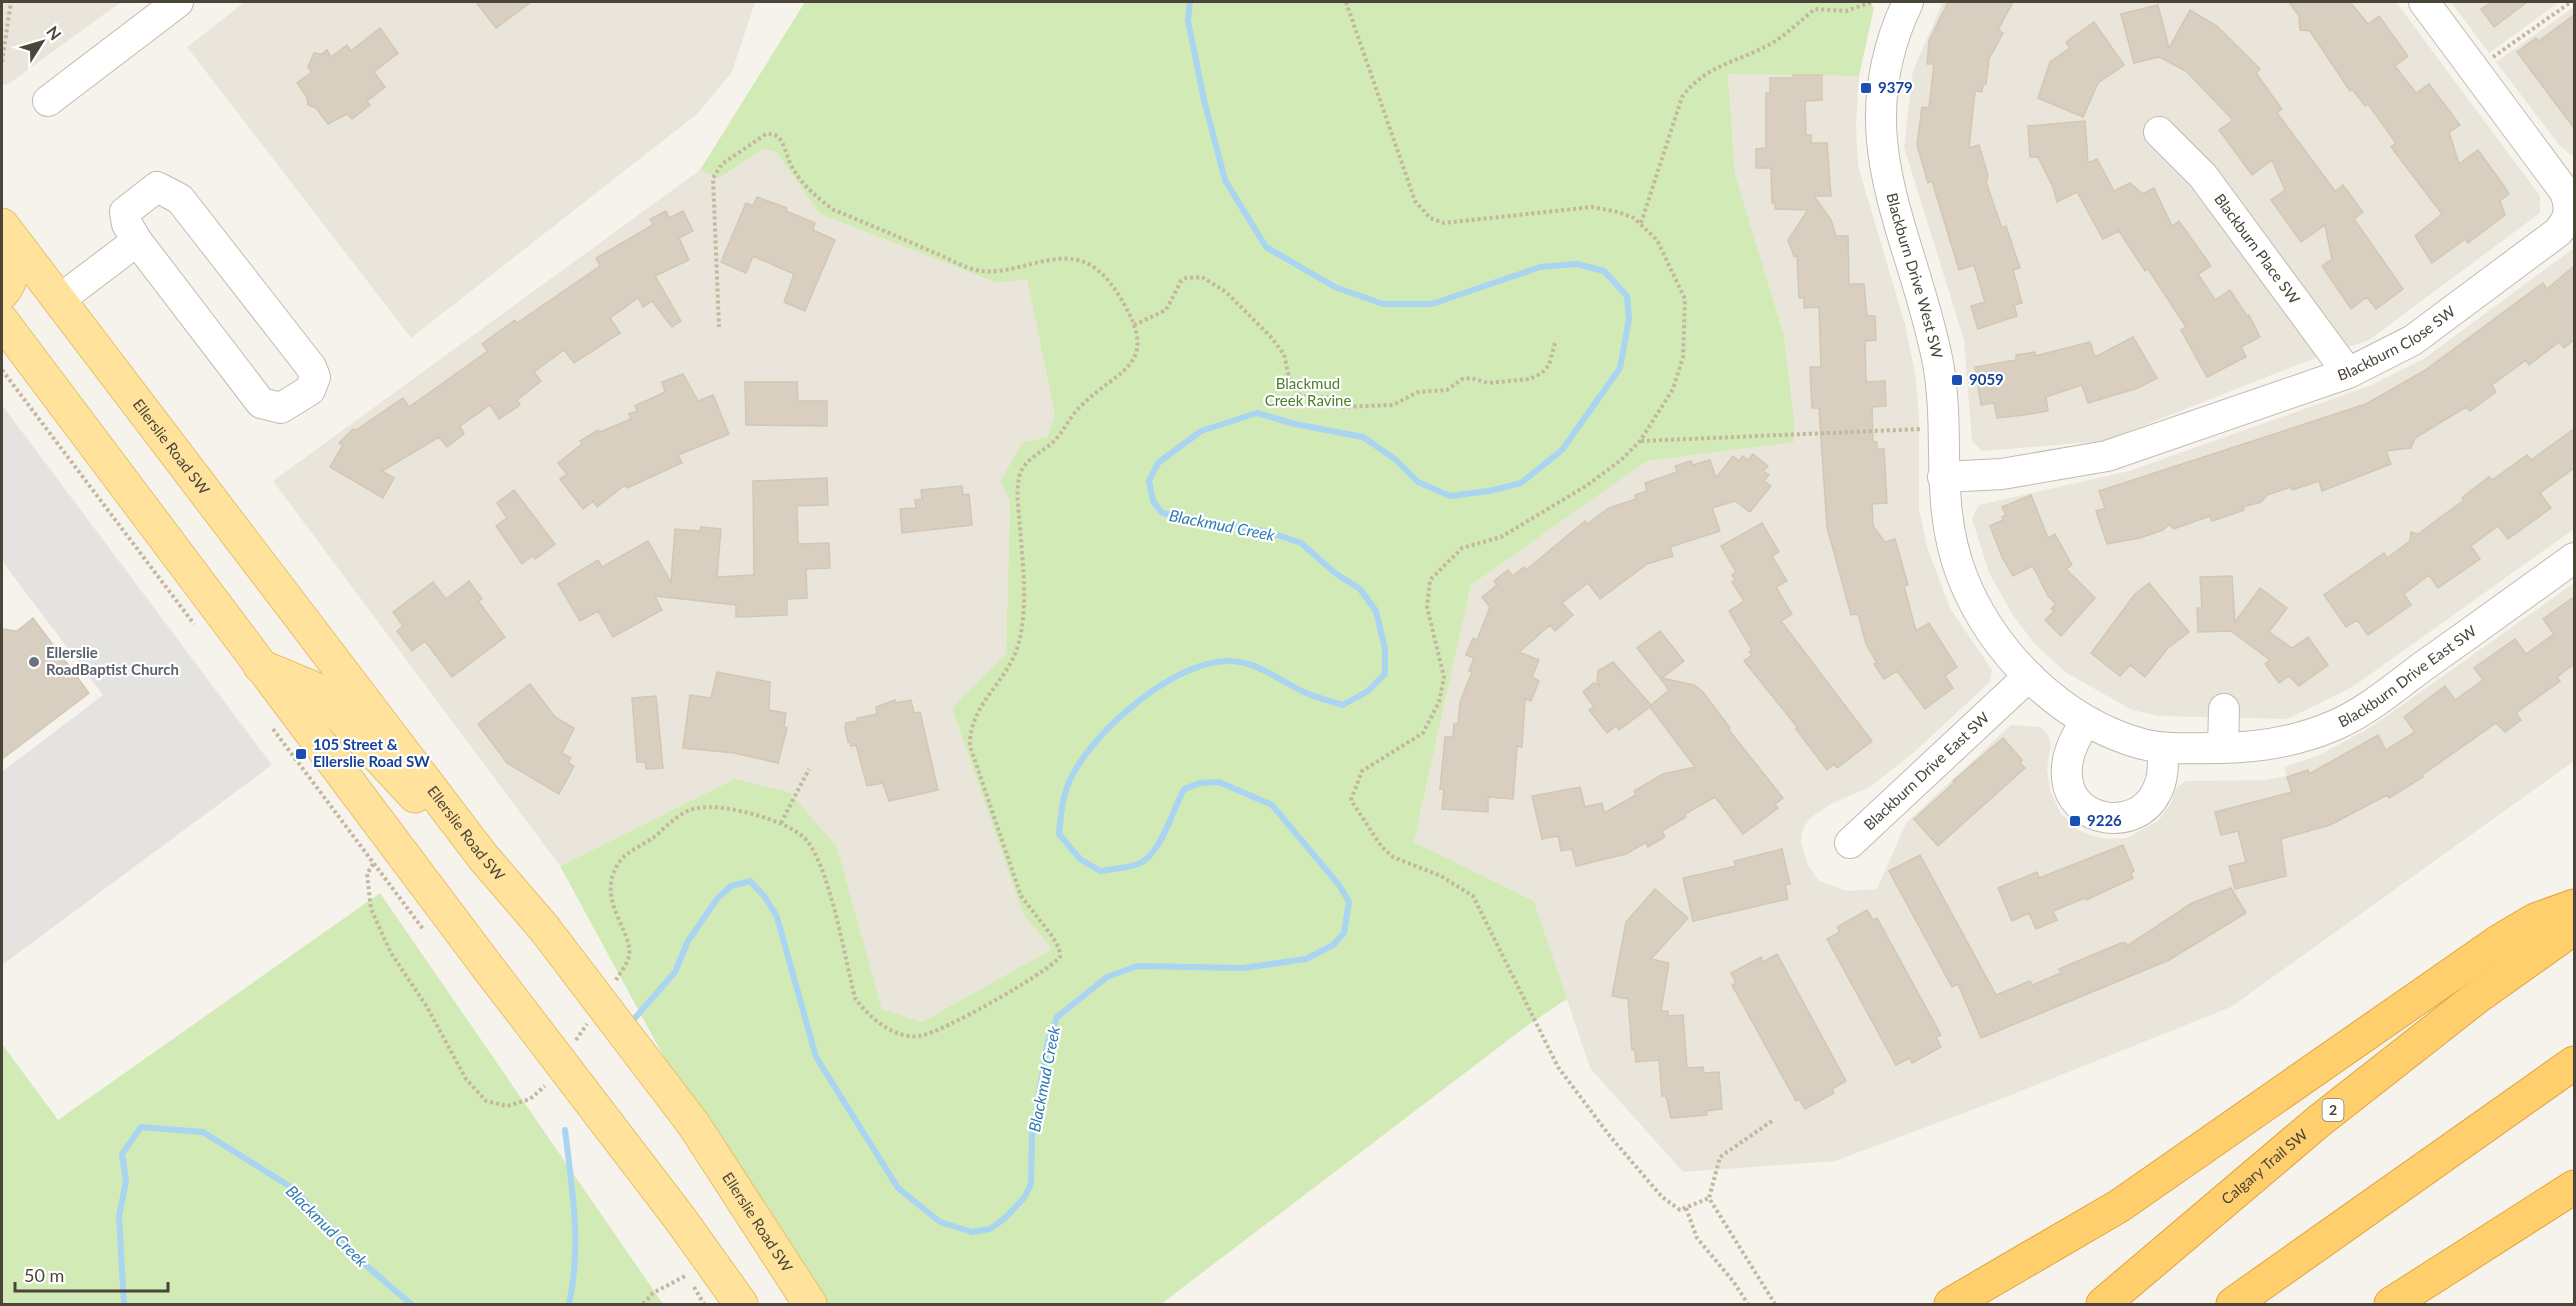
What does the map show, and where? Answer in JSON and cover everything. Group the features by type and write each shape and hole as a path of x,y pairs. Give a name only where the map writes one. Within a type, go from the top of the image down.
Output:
{"highway":[{"path":"1951,1305 2119,1206 2498,942 2535,920 2574,906"},
{"name":"Calgary Trail SW","path":"2103,1305 2319,1121 2477,997 2574,928"},
{"path":"2233,1305 2574,1063"},
{"path":"2391,1305 2574,1187"}],"main road":[{"path":"2,293 9,285 12,270 3,227"},
{"name":"Ellerslie Road SW","path":"3,227 483,857 544,928 694,1125 810,1305"},
{"path":"2,321 260,666 681,1220 741,1305"},
{"path":"260,666 315,688 401,784 483,857"}],"street":[{"path":"48,101 178,2"},
{"name":"Blackburn Drive West SW","path":"1908,2 1893,38 1885,67 1880,132 1883,163 1933,341 1942,389 1943,477 1950,535 1963,578 1989,625 2029,676"},
{"name":"Blackburn Close SW","path":"1943,477 2002,474 2107,456 2348,373 2413,340 2559,232 2566,223 2571,207 2565,192 2424,2"},
{"name":"Blackburn Place SW","path":"2159,132 2203,176 2348,373"},
{"path":"157,187 180,199 311,367 315,376 310,390 281,408 261,403 136,240 126,224 125,212 157,187"},
{"path":"59,300 136,240"},
{"name":"Blackburn Drive East SW","path":"1850,843 2029,676 2086,721 2142,744 2163,748 2261,747 2288,741 2352,717 2574,558"},
{"path":"2223,748 2224,709"},
{"path":"2086,721 2069,757 2067,778 2072,794 2083,808 2100,818 2116,819 2144,808 2156,794 2163,771 2163,748"}],"path":[{"path":"2,62 11,2"},
{"path":"1346,2 1415,201 1430,218 1444,223 1455,223 1536,211 1592,207 1618,212 1641,223 1664,251 1685,299 1683,357 1679,372 1673,389 1640,441 1621,460 1586,486 1501,537 1462,548 1430,580 1427,607 1444,677 1439,702 1422,733 1362,771 1351,800 1381,846 1393,857 1441,876 1473,896 1558,1067 1662,1197 1680,1210 1709,1198"},
{"path":"1641,223 1682,97 1691,85 1737,57 1774,42 1815,9 1846,10 1872,2"},
{"path":"2475,70 2571,2"},
{"path":"615,982 629,956 628,946 612,905 614,878 621,860 654,837 675,818 698,808 720,808 781,823 799,833 817,859 855,998 867,1015 892,1030 920,1036 937,1029 1020,987 1060,957 1059,948 1053,936 1029,910 1021,896 970,746 970,733 975,712 1010,669 1020,639 1023,571 1017,490 1021,473 1028,462 1058,437 1084,402 1126,371 1134,361 1138,341 1134,325 1117,292 1096,269 1084,262 1058,260 1008,271 975,270 834,210 819,200 803,183 791,166 780,139 774,134 766,134 722,164 713,178 718,327"},
{"path":"1134,325 1166,310 1181,281 1186,278 1202,277 1240,304 1284,354 1290,383 1297,393 1307,398 1327,397 1341,407 1393,405 1418,392 1447,390 1462,379 1471,378 1488,384 1530,379 1542,373 1549,365 1555,343"},
{"path":"2,370 199,631"},
{"path":"1640,441 1944,428"},
{"path":"781,823 809,769"},
{"path":"373,864 367,873 371,909 391,953 427,1007 466,1079 486,1101 497,1104 516,1104 542,1091"},
{"path":"1772,1121 1720,1157 1709,1198 1775,1305"},
{"path":"1686,1208 1697,1238 1732,1281 1748,1305"},
{"path":"643,1305 653,1293 687,1275"}],"shaded area":[{"path":"2,2 121,2 7,85 2,84"},
{"path":"245,2 755,2 732,72 697,114 411,338 187,47"},
{"path":"1943,2 2396,2 2540,196 2540,213 2369,340 2297,365 2104,441 1982,451 1972,441 1964,340 1904,147 1913,71"},
{"path":"2451,2 2559,2 2489,53"},
{"path":"2574,7 2574,157 2560,146 2496,62"},
{"path":"1728,73 1859,76 1856,126 1858,166 1905,324 1916,379 1919,417 1919,509 1927,547 1950,608 1992,670 1990,682 1912,754 1870,787 1831,804 1810,818 1803,829 1801,842 1808,865 1819,881 1847,891 1877,889 1906,823 2011,725 2041,727 2048,735 2051,743 2047,769 2050,790 2061,814 2078,830 2093,836 2107,839 2127,838 2158,821 2171,803 2176,789 2185,781 2266,780 2286,776 2284,767 2320,755 2371,727 2574,583 2574,761 2231,1007 1996,1101 1835,1161 1683,1172 1590,1068 1534,901 1414,842 1471,585 1647,461 1794,441 1794,418 1784,335 1735,174"},
{"path":"763,149 776,152 820,214 997,283 1027,278 1055,415 1047,437 1000,482 1010,500 1006,653 952,708 1023,914 1052,949 922,1022 882,1009 837,847 734,779 560,866 273,481 700,170 721,178"},
{"path":"2574,248 2574,529 2351,688 2287,719 2160,716 2132,710 2065,672 2036,645 2014,617 1989,573 1972,518 1979,505 2129,471 2372,385 2425,358"},
{"path":"2,405 272,765 2,965 2,772 103,695 2,561"}],"green space":[{"name":"Blackmud Creek Ravine","path":"805,2 1870,2 1874,8 1859,76 1728,74 1735,174 1784,335 1794,418 1794,442 1647,461 1471,585 1414,842 1534,901 1567,999 1528,1025 1161,1304 824,1304 690,1105 560,866 734,779 789,792 837,847 882,1009 922,1022 1052,949 1023,914 952,708 1006,653 1010,501 1000,482 1022,443 1047,437 1055,415 1027,279 997,283 820,214 776,152 763,149 720,178 700,170"},
{"path":"380,893 663,1304 2,1304 2,1044 58,1120"}],"building":[{"path":"476,2 531,2 496,28"},
{"path":"1948,2 2013,2 1998,30 2003,33 1989,59 1986,84 1983,84 1982,92 1975,91 1969,148 1979,145 1988,176 1986,182 2002,228 2006,226 2020,268 2013,270 2022,303 2014,305 2017,316 1978,329 1971,306 1985,302 1974,265 1959,270 1932,181 1928,183 1917,145 1922,107 1929,108 1934,64 1927,64 1929,41"},
{"path":"2289,2 2350,2 2368,24 2379,16 2408,56 2395,66 2416,93 2429,84 2460,125 2449,132 2459,164 2478,150 2504,186 2509,194 2500,201 2505,215 2468,243 2465,239 2432,263 2415,236 2442,214 2391,147 2396,143 2368,104 2365,106 2352,89 2350,91 2310,31 2300,30 2299,16"},
{"path":"2492,2 2527,2 2494,27 2481,9"},
{"path":"2158,5 2169,48 2190,10 2217,26 2260,69 2256,73 2282,109 2277,113 2335,191 2343,185 2363,212 2354,219 2403,289 2376,309 2367,297 2351,309 2322,266 2332,259 2325,225 2301,242 2271,200 2285,190 2272,160 2252,175 2219,130 2233,120 2186,71 2159,57 2134,63 2121,14"},
{"path":"2574,15 2574,128 2517,52 2536,38 2539,41"},
{"path":"2094,22 2124,65 2098,83 2083,117 2038,98 2050,62 2070,48 2066,42"},
{"path":"380,28 398,53 374,72 385,87 367,101 370,105 352,119 347,114 328,124 316,108 308,105 307,97 297,83 312,72 308,67 314,53 322,54 327,50 331,57 347,45 351,51"},
{"path":"1793,75 1822,75 1822,100 1805,101 1806,135 1811,135 1811,143 1827,143 1831,196 1814,196 1831,220 1836,236 1848,236 1849,284 1864,284 1867,316 1875,316 1876,340 1865,341 1866,382 1885,381 1886,406 1872,407 1873,442 1877,442 1877,449 1884,449 1887,503 1872,504 1873,526 1885,542 1895,539 1908,585 1904,586 1916,631 1929,623 1957,667 1945,676 1953,688 1925,709 1897,671 1884,679 1874,664 1877,663 1866,644 1858,614 1851,615 1827,527 1819,408 1812,408 1810,367 1821,367 1819,307 1804,308 1804,298 1799,298 1797,255 1794,256 1788,240 1808,210 1775,209 1775,203 1772,203 1771,168 1756,168 1756,149 1766,148 1766,93 1770,93 1770,78 1793,78"},
{"path":"2085,121 2088,163 2097,159 2114,191 2130,183 2143,194 2154,188 2172,226 2179,221 2211,266 2198,274 2215,300 2230,290 2247,316 2249,315 2260,337 2241,347 2246,357 2207,377 2181,330 2186,327 2148,269 2145,271 2119,231 2103,239 2077,192 2057,202 2053,187 2038,157 2030,157 2028,126"},
{"path":"757,197 787,208 786,211 815,223 813,230 835,240 805,311 784,302 794,274 753,256 746,273 721,262 746,203 753,206"},
{"path":"666,211 669,218 683,211 693,231 679,238 689,260 655,276 681,321 672,327 652,301 643,307 638,298 610,318 620,333 574,363 564,350 534,372 541,381 517,400 520,405 499,419 490,405 460,426 464,434 447,447 439,437 382,471 394,478 383,498 330,467 343,445 339,443 353,429 356,430 403,398 409,407 488,351 482,344 515,320 517,323 600,266 596,258 646,229 653,224 650,219"},
{"path":"2574,266 2574,340 2564,348 2559,342 2529,365 2526,360 2492,385 2496,392 2470,411 2466,407 2415,438 2411,448 2386,451 2391,464 2322,491 2319,481 2292,490 2291,487 2267,495 2261,502 2243,507 2244,510 2212,521 2210,516 2174,529 2169,524 2163,530 2140,538 2107,544 2096,511 2105,508 2099,491 2366,404 2424,371 2543,283 2547,289"},
{"path":"2133,337 2157,378 2138,388 2088,403 2082,385 2046,397 2048,411 1997,418 1994,403 1981,405 1975,367 2016,360 2016,355 2035,352 2035,356 2090,342 2095,357"},
{"path":"683,374 698,401 713,395 729,434 678,455 682,463 627,488 625,485 597,507 593,501 583,509 560,479 567,474 558,463 582,444 580,441 598,430 600,432 631,419 629,414 637,411 635,406 665,392 662,382"},
{"path":"745,382 797,382 798,401 827,401 827,426 746,425"},
{"path":"2574,429 2574,468 2540,493 2551,508 2508,539 2498,526 2471,546 2480,559 2438,588 2429,575 2404,594 2411,605 2368,635 2357,620 2346,627 2324,595 2384,553 2387,558 2410,541 2411,532 2418,534 2464,500 2462,498 2489,477 2492,480 2527,455 2531,460"},
{"path":"1753,454 1768,466 1763,471 1769,475 1764,481 1771,486 1750,512 1735,501 1712,508 1720,531 1670,547 1673,556 1647,564 1600,599 1588,583 1562,603 1573,615 1555,631 1550,625 1519,652 1539,660 1532,677 1539,681 1531,701 1525,699 1522,747 1517,746 1513,799 1488,797 1488,812 1442,809 1444,789 1440,789 1445,737 1453,737 1454,724 1458,724 1460,702 1472,672 1469,671 1474,658 1466,655 1473,638 1477,640 1490,607 1482,597 1497,585 1494,581 1508,570 1513,576 1524,567 1526,570 1585,521 1587,524 1609,508 1636,499 1635,495 1647,491 1645,483 1677,472 1675,466 1691,461 1693,465 1710,460 1716,478 1733,456 1739,461 1743,456 1748,460"},
{"path":"827,478 828,505 797,506 798,544 829,543 830,568 806,569 807,598 787,599 787,615 736,617 736,605 655,596 662,610 613,637 598,611 580,621 558,584 598,560 602,567 648,541 671,582 675,529 700,531 701,527 721,529 717,577 754,575 753,481"},
{"path":"962,486 963,495 969,494 972,525 902,533 900,509 916,508 915,500 922,499 921,490"},
{"path":"514,490 555,544 535,559 532,556 522,564 496,526 507,518 497,503"},
{"path":"2031,495 2048,538 2055,534 2072,565 2066,569 2095,598 2061,636 2045,620 2054,611 2051,609 2056,604 2048,596 2036,572 2032,566 2013,576 2002,557 1990,526 2003,520 2002,517 2006,515 2002,507"},
{"path":"1762,523 1779,552 1772,556 1787,581 1776,587 1792,614 1781,621 1872,741 1837,768 1834,764 1827,770 1796,729 1798,728 1744,661 1752,655 1749,652 1752,650 1729,611 1744,601 1732,582 1735,580 1732,575 1736,572 1721,546"},
{"path":"2232,576 2235,622 2260,588 2287,608 2269,632 2292,648 2308,637 2328,665 2299,686 2289,676 2279,683 2265,664 2270,660 2231,631 2198,632 2197,608 2202,608 2200,577"},
{"path":"469,581 482,599 478,601 505,637 452,677 425,641 412,651 397,631 403,626 393,612 433,582 446,599"},
{"path":"2149,583 2189,632 2167,649 2145,677 2130,665 2120,676 2091,653 2135,594"},
{"path":"2574,597 2574,664 2557,677 2560,681 2516,713 2521,720 2505,732 2496,723 2422,775 2423,777 2389,798 2387,795 2330,825 2281,839 2286,876 2235,889 2229,866 2246,862 2238,831 2221,835 2215,812 2292,792 2287,777 2308,770 2309,774 2378,735 2386,750 2415,732 2404,717 2445,686 2455,700 2483,680 2474,668 2515,639 2526,654 2554,634 2543,619"},
{"name":"Ellerslie RoadBaptist Church","path":"33,618 89,693 2,759 2,629 17,631"},
{"path":"1660,631 1684,661 1662,678 1694,685 1703,692 1730,728 1728,729 1783,798 1775,804 1778,808 1743,834 1715,797 1685,814 1686,817 1662,831 1665,837 1648,847 1646,842 1626,854 1576,866 1572,849 1561,851 1558,836 1542,839 1532,796 1580,787 1585,807 1602,803 1604,813 1636,795 1634,791 1663,774 1695,767 1650,707 1619,730 1616,726 1607,733 1589,710 1594,707 1583,692 1594,683 1600,686 1597,681 1598,671 1613,662 1651,705 1669,690 1637,648"},
{"path":"717,672 770,682 769,710 786,713 784,727 787,728 778,763 734,753 683,748 690,695 711,698"},
{"path":"530,684 555,717 574,728 562,753 571,758 568,763 574,766 559,794 507,763 478,724"},
{"path":"656,696 663,768 646,769 645,762 637,762 632,698"},
{"path":"895,700 895,703 911,700 914,713 920,712 938,790 889,801 883,783 867,786 856,745 851,746 848,742 845,727 846,723 857,721 857,718 877,714 876,707"},
{"path":"2003,738 2022,760 2020,763 2025,768 1938,846 1914,819 1955,782 1953,781"},
{"path":"2123,845 2134,871 2131,873 2133,878 2086,900 2085,898 2053,911 2057,920 2036,929 2029,913 2012,921 1998,888 2037,872 2039,878"},
{"path":"1782,849 1790,884 1785,885 1788,899 1693,921 1683,878 1736,866 1734,861"},
{"path":"1920,855 1996,995 2030,981 2032,985 2061,973 2059,969 2121,943 2126,943 2127,946 2192,903 2231,888 2246,913 2169,960 1981,1038 1958,984 1952,987 1889,871"},
{"path":"1655,889 1688,918 1651,959 1669,963 1661,1011 1668,1011 1668,1016 1683,1015 1687,1068 1703,1067 1704,1073 1719,1072 1722,1109 1706,1111 1707,1115 1671,1118 1666,1096 1662,1096 1659,1060 1636,1062 1635,1050 1632,1050 1628,999 1612,996 1626,922"},
{"path":"1867,910 1873,920 1877,918 1941,1035 1936,1037 1941,1047 1912,1063 1910,1058 1896,1065 1827,939 1840,932 1837,927"},
{"path":"1777,954 1846,1081 1832,1089 1834,1093 1805,1109 1799,1099 1796,1101 1732,985 1736,983 1731,973 1761,957 1763,962"}],"waterway":[{"name":"Blackmud Creek","path":"635,1018 675,972 688,941 717,899 731,886 750,881 765,897 777,917 816,1057 898,1188 940,1222 972,1232 990,1229 1005,1218 1024,1198 1031,1184 1032,1136 1048,1041 1057,1017 1107,977 1137,966 1243,968 1306,959 1333,945 1344,933 1349,902 1339,885 1272,805 1219,782 1200,783 1184,789 1160,842 1146,859 1138,864 1100,871 1080,859 1059,834 1066,790 1083,758 1099,738 1139,701 1185,672 1208,664 1229,661 1249,664 1295,688 1343,705 1368,691 1385,674 1385,649 1376,611 1360,589 1335,573 1301,543 1269,532 1162,513 1153,501 1149,481 1158,463 1201,431 1257,413 1295,424 1363,437 1395,459 1418,482 1450,496 1489,491 1521,483 1562,450 1620,368 1629,319 1627,296 1604,271 1577,264 1540,267 1432,304 1383,304 1335,287 1266,247 1225,180 1204,100 1188,21 1190,2"},
{"name":"Blackmud Creek","path":"124,1304 119,1217 126,1181 122,1154 141,1127 203,1132 294,1189 369,1268 411,1304"},
{"name":"Blackmud Creek","path":"565,1130 575,1217 575,1261 569,1304"}],"place":[{"name":"9379","path":"1866,88"},
{"name":"9059","path":"1957,380"},
{"name":"Ellerslie RoadBaptist Church","path":"34,662"},
{"name":"105 Street & Ellerslie Road SW","path":"301,754"},
{"name":"9226","path":"2075,821"}]}
